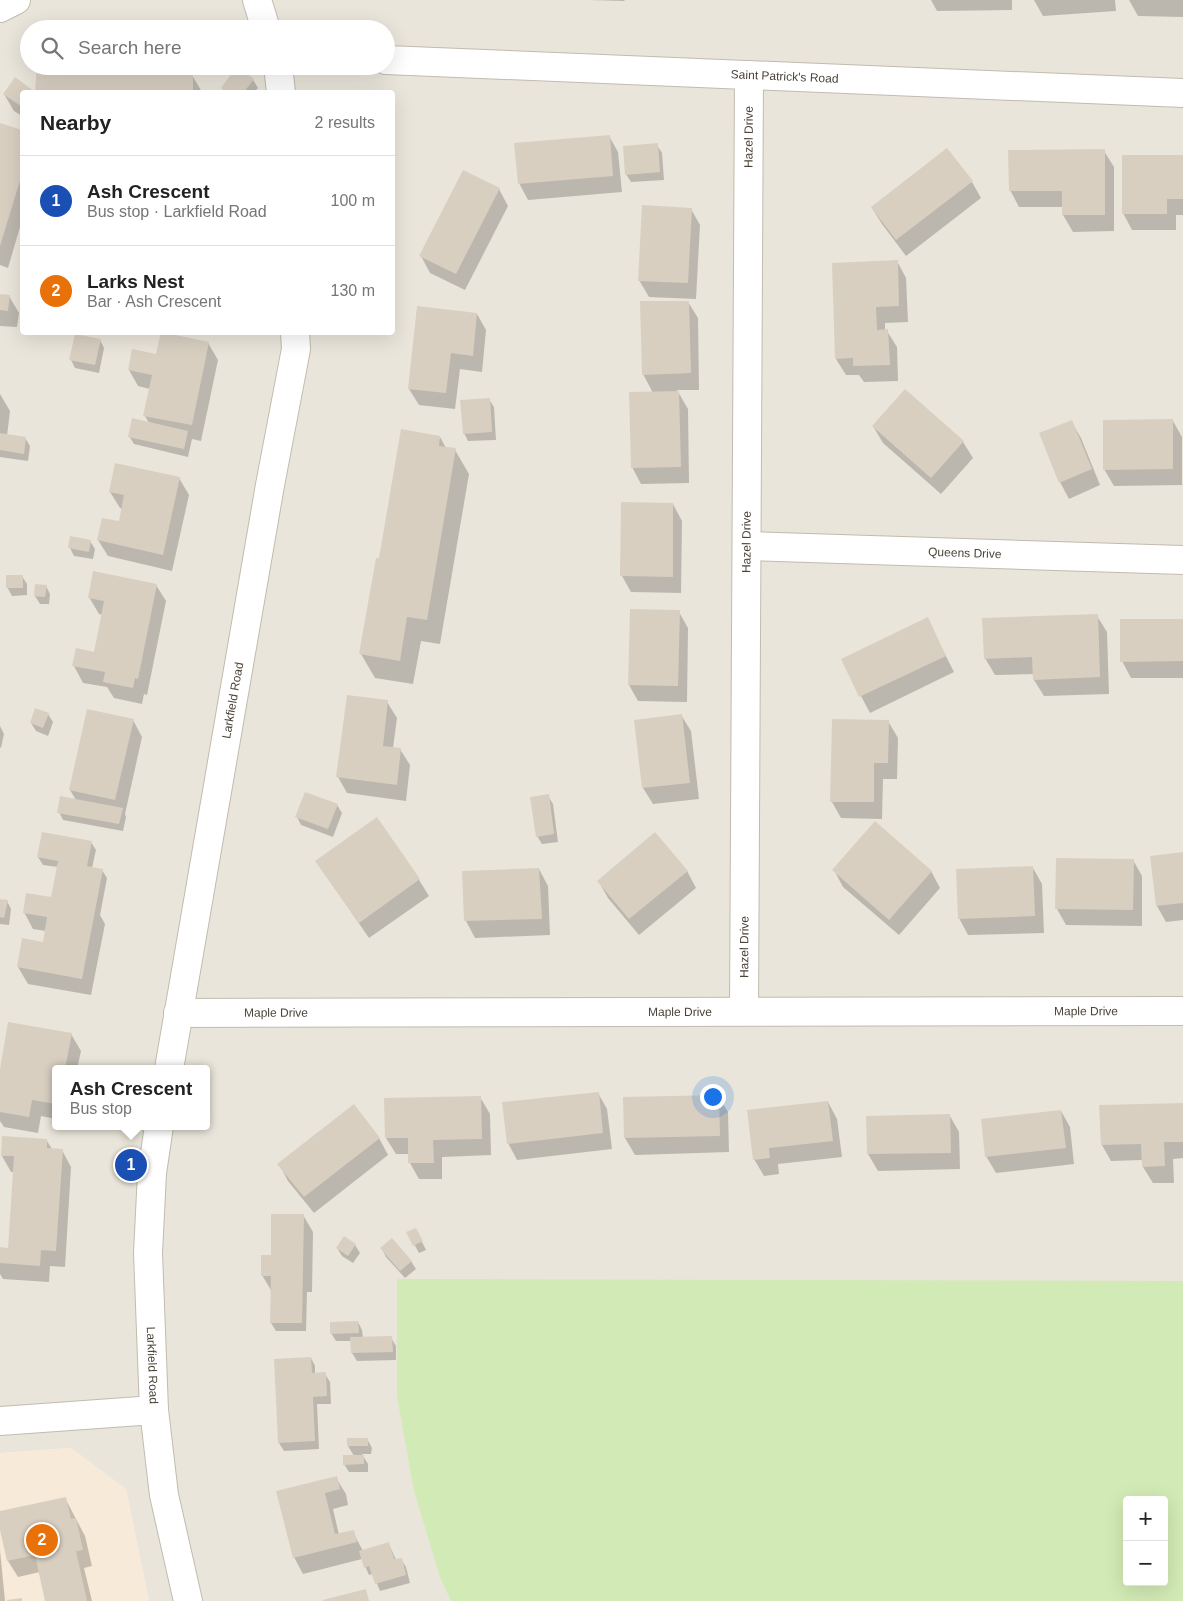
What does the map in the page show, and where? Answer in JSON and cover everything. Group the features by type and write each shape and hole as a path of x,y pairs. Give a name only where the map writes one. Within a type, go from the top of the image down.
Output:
{"street":[{"path":"0,8 16,0"},
{"path":"257,0 263,20"},
{"name":"Saint Patrick's Road","path":"395,60 1183,93"},
{"name":"Hazel Drive","path":"744,1011 750,75"},
{"name":"Larkfield Road","path":"170,1065 270,485 296,349 295,335"},
{"name":"Queens Drive","path":"747,546 1183,560"},
{"name":"Maple Drive","path":"178,1013 1183,1011"},
{"name":"Larkfield Road","path":"159,1130 152,1173 148,1254 154,1410 164,1495 188,1601"},
{"path":"0,1421 154,1410"}],"shaded area":[{"path":"0,0 1183,0 1183,1601 149,1601 126,1489 71,1448 0,1453"},
{"path":"71,1448 126,1489 149,1601 0,1601 0,1453"}],"green space":[{"path":"397,1279 1183,1281 1183,1601 451,1601 440,1577 414,1491 397,1396"}],"building":[{"path":"36,75 193,75 193,90 35,90"},
{"path":"230,75 249,75 254,79 246,90 224,90 221,88"},
{"path":"15,77 32,90 20,90 20,106 3,94"},
{"path":"0,123 20,129 20,181 0,246"},
{"path":"610,135 613,176 518,184 514,143"},
{"path":"658,143 660,172 625,175 623,146"},
{"path":"947,148 973,181 896,240 871,207"},
{"path":"1105,149 1105,215 1062,215 1062,191 1009,191 1008,150"},
{"path":"1122,155 1183,155 1183,199 1167,199 1167,214 1122,214"},
{"path":"463,170 500,188 456,274 419,256"},
{"path":"642,205 692,208 688,283 638,281"},
{"path":"898,260 899,306 876,307 877,330 888,329 890,365 853,366 853,358 835,359 832,263"},
{"path":"0,294 10,295 8,311 0,310"},
{"path":"640,301 689,301 691,373 642,375"},
{"path":"417,306 477,313 473,356 451,353 446,393 408,389"},
{"path":"75,335 101,339 95,365 69,360"},
{"path":"160,335 175,335 209,342 192,425 143,416 152,375 128,370 132,349 156,354"},
{"path":"905,389 964,441 931,478 872,426"},
{"path":"679,391 681,467 631,468 629,392"},
{"path":"490,398 492,432 463,434 460,400"},
{"path":"132,418 188,431 184,449 128,437"},
{"path":"1173,419 1173,469 1103,470 1103,420"},
{"path":"1072,420 1092,469 1059,483 1039,433"},
{"path":"401,429 440,436 439,446 456,448 427,620 407,617 400,661 359,654 376,558 379,558"},
{"path":"0,433 26,437 24,454 0,450"},
{"path":"115,463 180,477 163,555 97,540 102,518 119,521 124,495 109,492"},
{"path":"621,502 673,503 673,577 620,576"},
{"path":"70,536 91,540 89,552 68,548"},
{"path":"93,571 157,584 138,679 135,678 133,688 103,682 105,672 72,666 76,648 94,652 104,601 88,598"},
{"path":"6,575 23,575 23,588 6,588"},
{"path":"35,584 47,585 45,597 34,596"},
{"path":"630,609 680,610 678,686 628,685"},
{"path":"1098,614 1100,677 1033,680 1032,657 984,659 982,618"},
{"path":"928,617 946,656 859,697 841,659"},
{"path":"1120,619 1183,619 1183,661 1120,662"},
{"path":"347,695 388,700 383,746 401,748 397,785 336,777"},
{"path":"35,708 49,713 43,728 30,723"},
{"path":"87,709 134,719 115,800 69,790"},
{"path":"682,714 690,783 642,788 634,720"},
{"path":"832,719 889,720 888,763 874,763 874,802 830,802"},
{"path":"305,792 338,804 328,829 295,817"},
{"path":"549,794 554,834 536,837 530,797"},
{"path":"60,796 123,808 119,824 57,813"},
{"path":"377,817 420,879 359,923 315,861"},
{"path":"875,821 932,871 889,920 832,870"},
{"path":"42,832 92,841 87,866 103,869 82,979 17,967 22,938 43,942 47,917 23,913 26,893 51,897 58,861 37,857"},
{"path":"655,832 688,871 629,919 597,881"},
{"path":"1183,852 1183,903 1156,906 1150,856"},
{"path":"1056,858 1134,859 1133,910 1055,909"},
{"path":"1033,866 1035,916 958,919 956,869"},
{"path":"539,868 542,919 464,921 462,871"},
{"path":"0,899 8,900 4,918 0,917"},
{"path":"8,1022 72,1033 66,1065 52,1065 52,1103 32,1100 29,1117 0,1112 0,1069"},
{"path":"599,1092 603,1133 507,1144 502,1102"},
{"path":"719,1095 720,1136 624,1138 623,1097"},
{"path":"481,1096 482,1139 433,1140 434,1163 408,1163 408,1138 385,1138 384,1098"},
{"path":"828,1101 833,1141 769,1148 770,1158 753,1160 747,1110"},
{"path":"1183,1103 1183,1142 1164,1142 1165,1166 1142,1167 1141,1144 1101,1145 1099,1105"},
{"path":"354,1104 380,1138 304,1197 277,1164"},
{"path":"1061,1110 1066,1148 985,1157 981,1119"},
{"path":"950,1114 951,1153 867,1154 866,1116"},
{"path":"2,1136 47,1139 47,1148 63,1149 56,1251 41,1250 40,1266 0,1263 0,1247 8,1248 14,1156 1,1156"},
{"path":"271,1214 304,1214 302,1323 270,1323 271,1276 261,1276 261,1255 271,1255"},
{"path":"416,1228 423,1241 413,1246 406,1232"},
{"path":"344,1236 356,1244 348,1256 336,1248"},
{"path":"392,1238 412,1261 400,1271 380,1248"},
{"path":"358,1321 359,1333 330,1334 330,1322"},
{"path":"392,1336 393,1352 351,1353 350,1337"},
{"path":"311,1357 312,1373 326,1372 327,1396 313,1397 315,1441 278,1443 274,1359"},
{"path":"347,1438 368,1438 368,1446 347,1446"},
{"path":"343,1455 364,1455 364,1464 343,1465"},
{"path":"337,1476 340,1489 325,1493 335,1534 354,1530 357,1542 293,1558 276,1491"},
{"path":"66,1497 71,1519 76,1518 83,1550 76,1551 87,1601 45,1601 35,1555 7,1561 0,1530 0,1511"},
{"path":"389,1542 394,1559 402,1558 406,1575 375,1584 369,1566 364,1568 359,1551"},
{"path":"366,1589 369,1601 323,1601 323,1600"},
{"path":"22,1598 22,1601 7,1601 7,1600"}],"place":[{"name":"Ash Crescent","path":"131,1165"},
{"name":"Larks Nest","path":"42,1540"}]}
